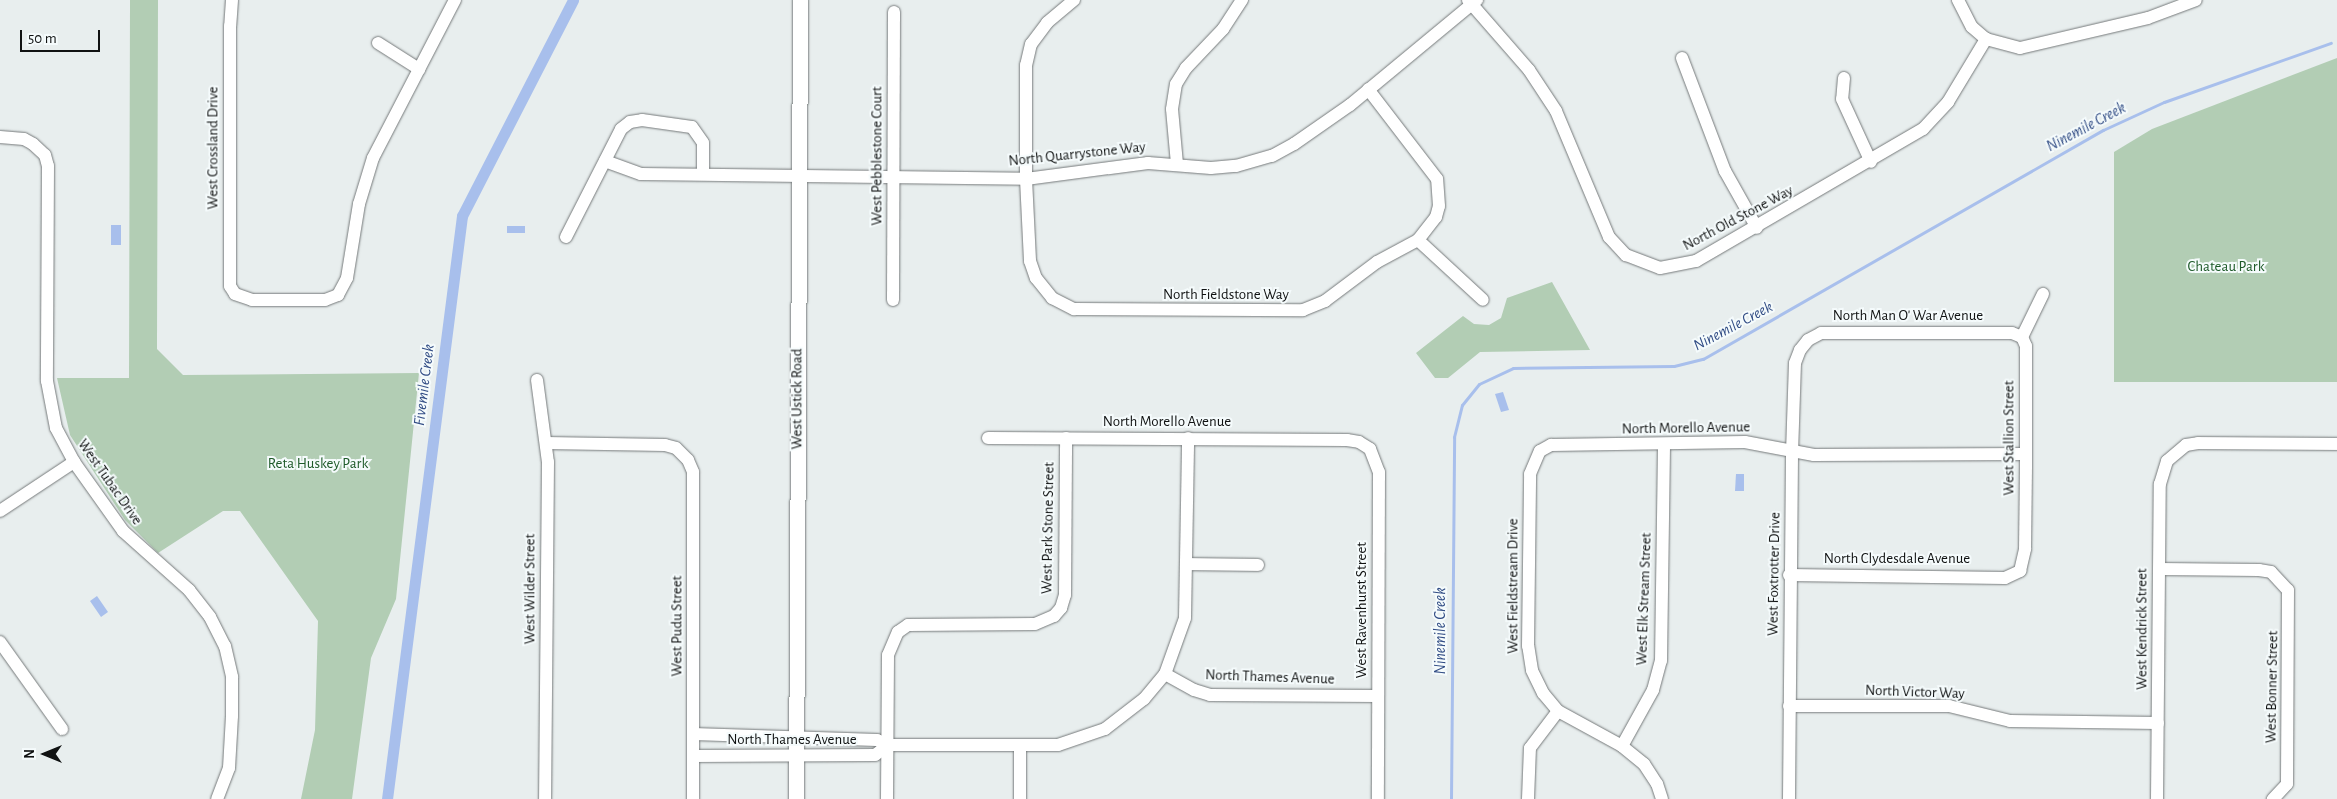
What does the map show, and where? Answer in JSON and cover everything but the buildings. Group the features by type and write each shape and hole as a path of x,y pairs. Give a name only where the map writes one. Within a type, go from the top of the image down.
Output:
{"main road":[{"name":"West Ustick Road","path":"796,799 800,0"}],"street":[{"name":"West Crossland Drive","path":"232,0 228,277 235,294 252,300 325,300 338,295 347,278 365,180 379,146 419,69"},
{"path":"378,43 419,69 454,0"},
{"name":"North Fieldstone Way","path":"1074,0 1047,23 1032,44 1026,65 1026,179 1030,261 1036,278 1052,298 1062,305 1086,312 1302,310 1325,301 1377,262 1418,240 1429,228 1439,206 1436,179 1368,89"},
{"path":"1177,164 1172,108 1176,84 1186,68 1223,29 1242,0"},
{"path":"1958,0 1972,27 1986,39 2020,48 2148,18 2196,0"},
{"name":"North Quarrystone Way","path":"604,161 641,174 894,175 1026,179 1148,163 1224,167 1272,156 1368,89 1472,1"},
{"name":"North Old Stone Way","path":"1472,1 1548,97 1567,133 1604,226 1626,256 1654,267 1685,266 1757,228 1871,162 1932,122 1986,39"},
{"name":"West Pebblestone Court","path":"893,300 894,12"},
{"path":"1682,58 1725,171 1757,228"},
{"path":"1844,78 1842,99 1871,162"},
{"path":"566,237 621,129 630,122 642,120 692,127 704,143 704,174"},
{"name":"West Tubac Drive","path":"0,137 24,139 39,148 45,155 48,177 49,398 56,428 74,462 123,531 189,590 210,617 225,646 232,677 232,716 229,768 217,799"},
{"path":"1418,240 1483,300"},
{"path":"2022,337 2043,294"},
{"name":"North Man O' War Avenue","path":"1800,350 1808,340 1821,333 2012,333 2022,337"},
{"name":"West Stallion Street","path":"2005,578 2020,570 2025,548 2026,346 2022,337"},
{"name":"West Foxtrotter Drive","path":"1789,799 1792,453 1795,363 1800,350"},
{"name":"West Wilder Street","path":"536,380 546,443 545,799"},
{"name":"North Morello Avenue","path":"988,438 1347,440"},
{"name":"West Park Stone Street","path":"888,745 890,642 898,632 908,625 1035,624 1054,616 1065,595 1066,438"},
{"path":"1165,674 1185,618 1188,564 1188,438"},
{"name":"West Ravenhurst Street","path":"1347,440 1360,442 1370,449 1379,472 1378,799"},
{"name":"North Morello Avenue","path":"1533,462 1540,452 1551,445 1745,442 1770,444 1792,453 2026,454"},
{"name":"West Kendrick Street","path":"2157,799 2160,484 2167,461 2180,448 2198,442 2337,444"},
{"name":"West Pudu Street","path":"546,443 665,445 685,455 693,472 693,799"},
{"name":"West Elk Stream Street","path":"1622,746 1653,690 1661,660 1664,444"},
{"path":"0,511 74,462"},
{"name":"West Fieldstream Drive","path":"1533,462 1528,646 1536,682 1558,711 1622,746 1651,773 1662,799"},
{"path":"1188,564 1258,565"},
{"name":"West Bonner Street","path":"2159,569 2259,570 2281,579 2290,602 2287,784 2276,797"},
{"name":"North Clydesdale Avenue","path":"1790,574 2005,578"},
{"path":"0,642 62,729"},
{"name":"North Thames Avenue","path":"693,734 877,740 888,745 1020,747 1058,745 1094,734 1130,712 1165,674 1194,690 1210,694 1378,696"},
{"name":"North Victor Way","path":"1789,706 1949,706 2010,721 2158,723"},
{"path":"1528,799 1530,748 1558,711"},
{"path":"888,745 888,799"},
{"name":"North Thames Avenue","path":"693,756 796,757 875,755 888,745"},
{"path":"1020,747 1020,799"}],"green space":[{"name":"Reta Huskey Park","path":"130,0 158,0 157,349 183,375 419,373 396,599 371,658 352,799 301,799 315,730 318,621 240,511 223,511 158,553 125,520 70,435 57,378 129,378"},
{"name":"Chateau Park","path":"2337,58 2337,382 2114,382 2114,152 2152,129"},
{"path":"1552,282 1590,350 1480,352 1448,378 1435,378 1416,353 1463,316 1474,324 1489,325 1501,318 1507,298"}],"water":[{"path":"111,225 121,225 121,245 111,245"},
{"path":"507,226 525,226 525,233 507,233"},
{"path":"1503,392 1509,410 1501,412 1495,394"},
{"path":"1736,474 1744,474 1744,491 1735,491"},
{"path":"97,596 108,612 101,617 90,601"}],"waterway":[{"name":"Fivemile Creek","path":"387,799 462,216 573,0"},
{"name":"Ninemile Creek","path":"1451,799 1454,437 1462,405 1479,384 1513,368 1674,366 1703,359 2103,130 2164,102 2331,43"}]}
